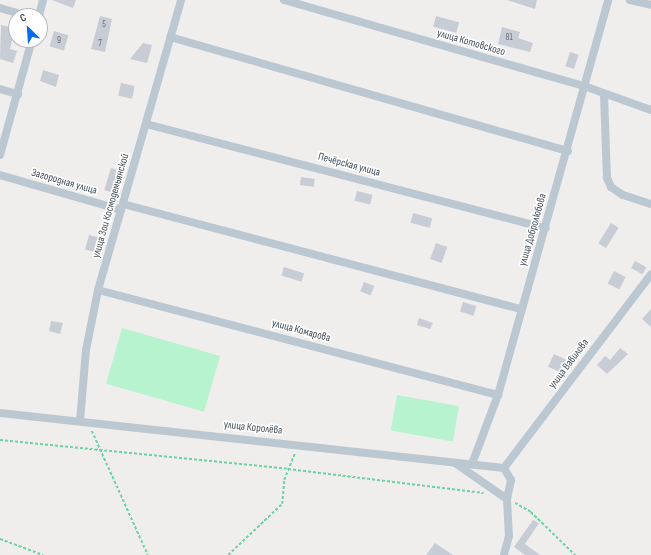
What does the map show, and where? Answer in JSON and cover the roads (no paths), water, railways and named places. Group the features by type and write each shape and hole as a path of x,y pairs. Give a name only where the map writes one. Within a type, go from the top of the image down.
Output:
{"street":[{"name":"улица Зои Космодемьянской","path":"84,422 86,350 98,290 181,0"},
{"name":"улица Котовского","path":"284,0 584,86 651,110"},
{"name":"улица Добролюбова","path":"472,464 498,395 521,309 568,151 608,0"},
{"path":"630,0 651,5"},
{"path":"170,37 568,151"},
{"path":"0,156 30,48"},
{"path":"0,89 18,94"},
{"path":"604,94 607,178 611,187 623,195 651,204"},
{"name":"Печёрская улица","path":"146,124 546,228"},
{"name":"Загородная улица","path":"0,175 122,207"},
{"path":"122,207 521,309"},
{"name":"улица Вавилова","path":"504,468 651,274"},
{"name":"улица Комарова","path":"98,290 498,395"},
{"name":"улица Королёва","path":"0,413 298,444 504,468"},
{"path":"454,463 503,497"},
{"path":"504,468 511,480 503,497 509,536 504,555"}]}
